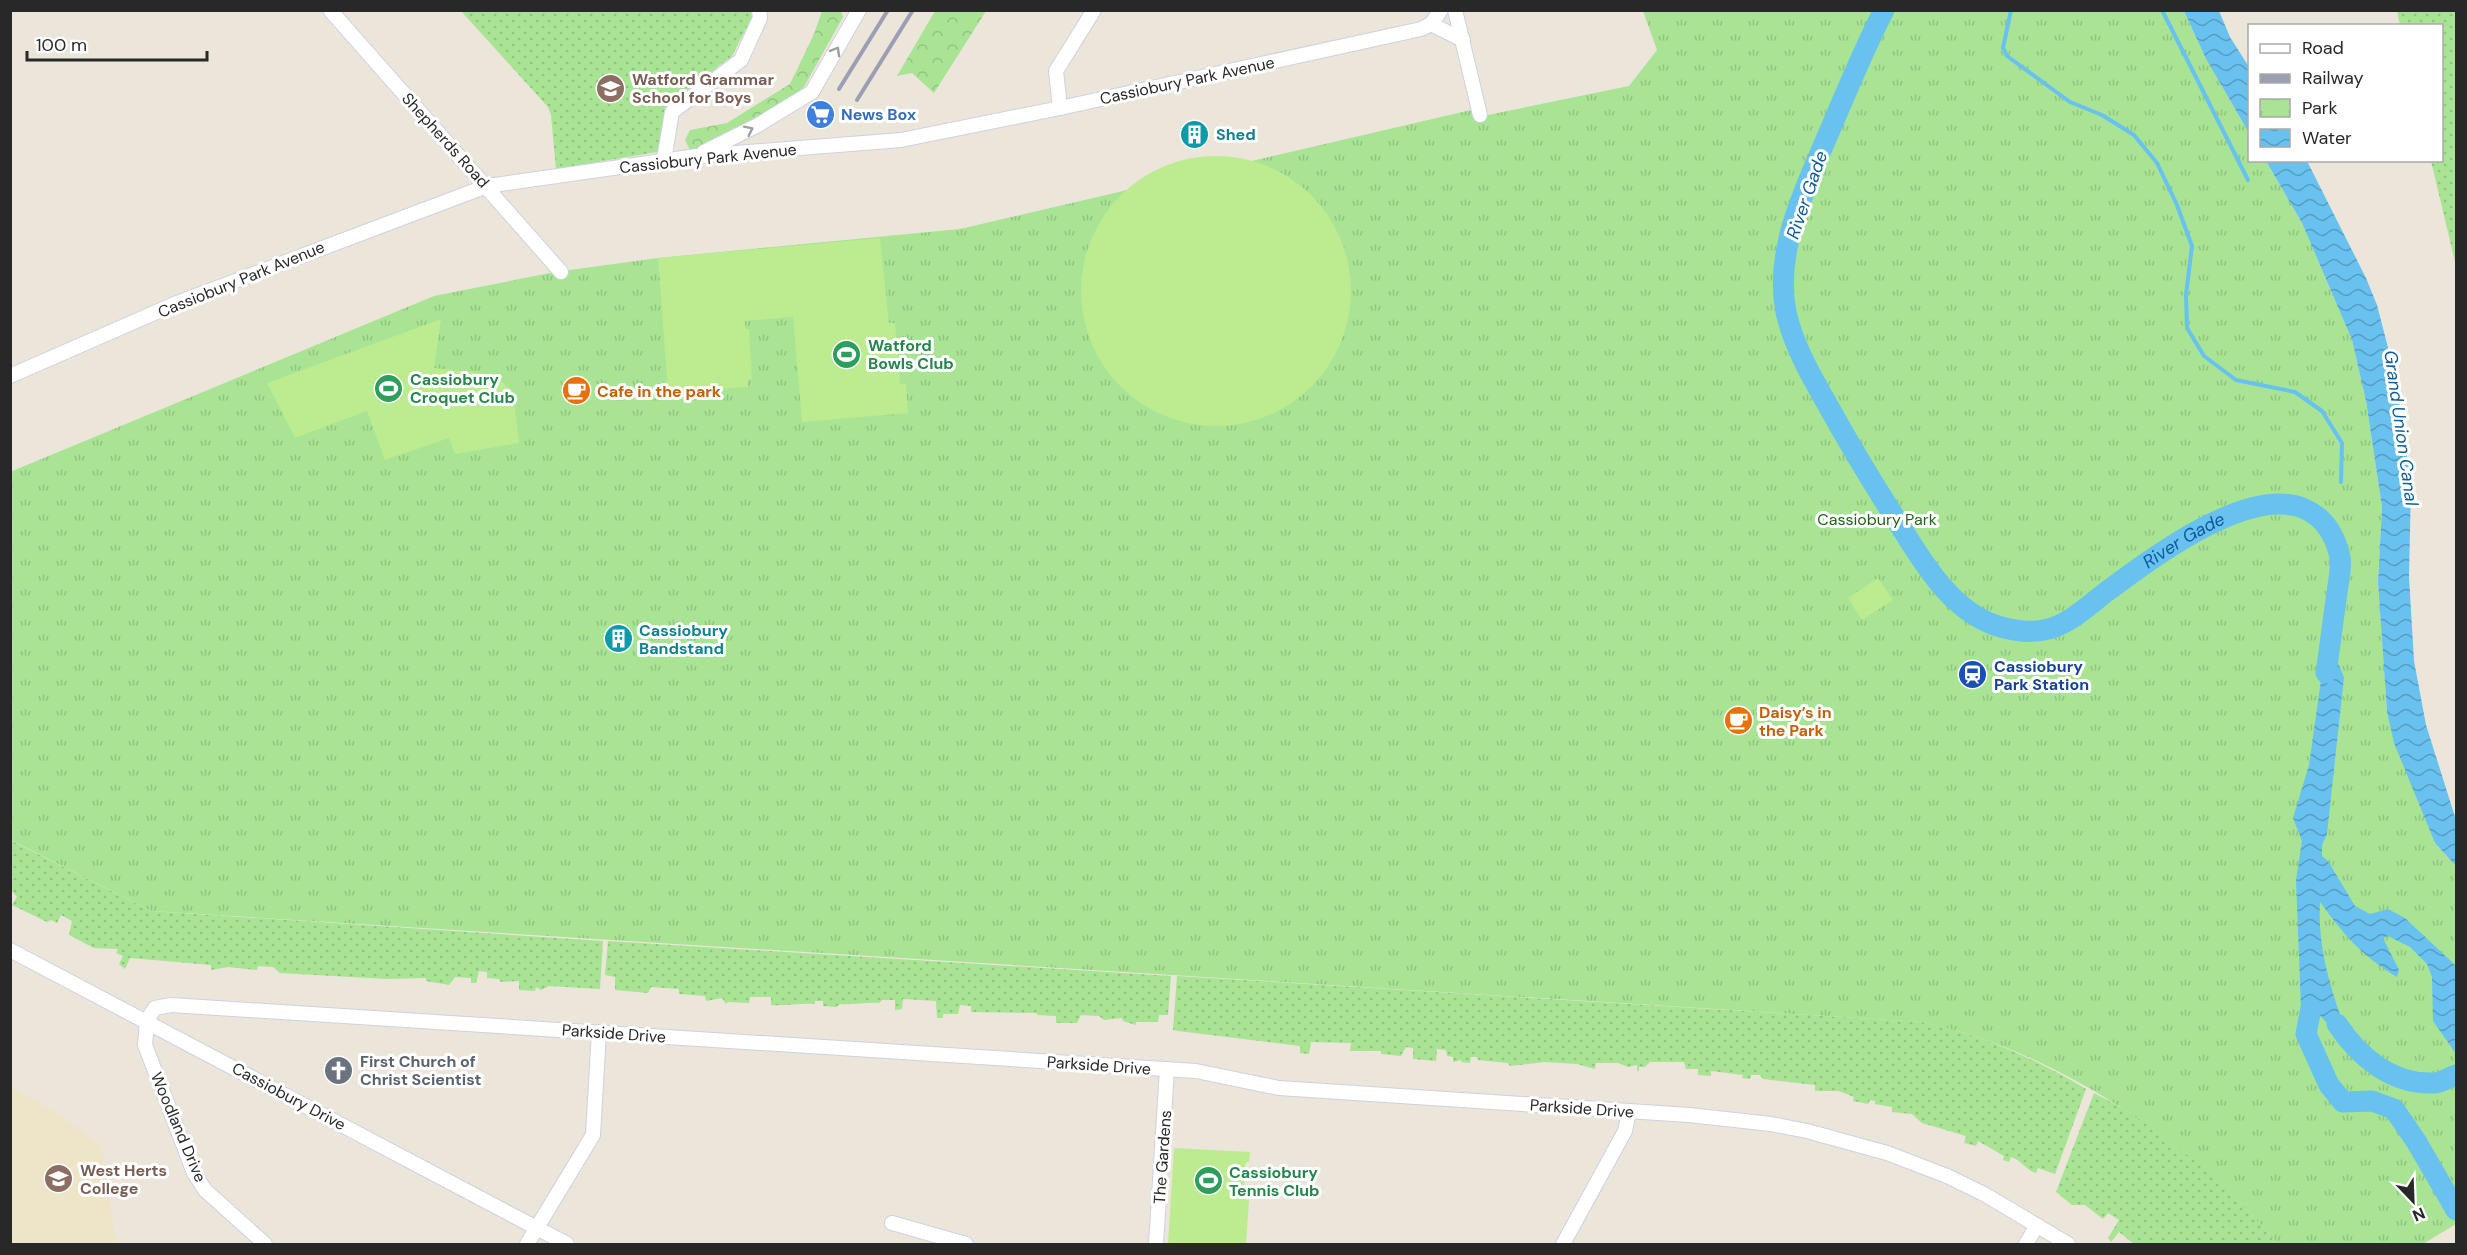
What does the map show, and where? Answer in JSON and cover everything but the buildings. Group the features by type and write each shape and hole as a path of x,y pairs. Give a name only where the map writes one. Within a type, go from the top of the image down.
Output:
{"street":[{"name":"Shepherds Road","path":"330,10 561,272"},
{"path":"664,160 672,112 741,60 760,18 759,10"},
{"path":"697,156 758,125 812,92 859,10"},
{"path":"1060,108 1056,71 1094,10"},
{"path":"1441,10 1431,24 1463,40"},
{"path":"1455,10 1480,115"},
{"name":"Cassiobury Park Avenue","path":"10,376 177,303 487,186 697,156 901,140 1060,108 1421,29 1431,24"},
{"name":"Cassiobury Drive","path":"10,950 147,1020 567,1245"},
{"name":"Parkside Drive","path":"147,1020 155,1008 171,1005 599,1032 1196,1071 1279,1088 1629,1111 1771,1124 1850,1142 1947,1176 2037,1225 2068,1245"},
{"name":"Woodland Drive","path":"147,1020 144,1039 147,1052 194,1173 205,1190 265,1245"},
{"path":"527,1245 592,1135 599,1032"},
{"name":"The Gardens","path":"1156,1245 1167,1069"},
{"path":"1563,1245 1625,1131 1629,1111"},
{"path":"892,1223 966,1245"},
{"path":"2026,1245 2037,1225"}],"shaded area":[{"name":"West Herts College","path":"10,1085 61,1116 102,1147 116,1244 11,1244"}],"green space":[{"name":"Watford Grammar School for Boys","path":"751,10 752,17 732,56 672,102 663,151 556,169 551,115 548,107 461,11"},
{"path":"822,11 841,11 843,17 800,94 702,152 690,150 685,140 690,130 727,123 790,84 814,34"},
{"path":"935,11 986,11 934,93 912,73 897,76"},
{"name":"Cassiobury Park","path":"1643,11 2184,11 2206,59 2248,131 2248,162 2267,162 2302,223 2352,340 2366,401 2382,507 2378,583 2387,712 2435,843 2456,866 2456,1224 2423,1244 2277,1244 2244,1207 2206,1171 2163,1136 2117,1105 2069,1077 2020,1053 1970,1035 1922,1022 151,911 11,840 10,472 434,296 555,272 658,258 960,229 1471,110 1488,115 1629,86 1657,50"},
{"path":"2397,11 2456,11 2456,266 2431,162 2443,162 2443,24 2400,24"},
{"path":"1216,156 1255,162 1280,172 1311,196 1335,227 1345,252 1351,291 1345,330 1335,355 1311,386 1280,410 1255,420 1216,426 1177,420 1152,410 1121,386 1097,355 1087,330 1081,291 1087,252 1097,227 1121,196 1152,172 1177,162"},
{"path":"880,238 889,323 895,323 900,384 906,384 908,413 802,422 793,317 745,321 745,329 749,329 752,379 748,379 748,387 668,391 658,258"},
{"name":"Cassiobury Croquet Club","path":"441,319 434,368 495,375 513,392 519,443 455,454 449,438 385,460 367,411 295,438 267,383"},
{"path":"1878,578 1893,600 1862,620 1848,598"},
{"path":"10,840 151,911 603,941 600,989 549,986 541,990 536,987 535,991 519,990 519,981 501,982 499,979 487,978 487,972 479,971 476,983 471,983 471,978 455,977 449,985 426,981 426,978 387,979 280,973 273,967 258,966 257,970 228,967 211,970 211,965 130,958 125,969 119,964 123,956 116,953 118,949 94,948 69,935 72,921 61,915 57,923 51,920 47,922 12,905 17,897 11,890"},
{"path":"608,941 1171,976 1168,1015 1159,1015 1158,1022 1136,1022 1136,1025 1123,1021 1122,1018 1104,1020 1099,1016 1081,1015 1077,1023 1056,1023 1056,1016 1037,1015 1037,1013 971,1012 971,1006 960,1005 958,1014 943,1014 943,1018 937,1018 936,1001 903,999 902,1009 895,1010 895,1000 882,1000 879,1003 840,1004 836,1007 823,1006 823,1001 815,1001 815,1004 771,1005 771,997 750,997 749,1003 728,1002 726,1004 722,998 706,1001 705,996 679,994 679,989 651,987 648,993 615,990 615,977 605,975"},
{"path":"1177,976 1922,1022 1965,1033 2007,1048 2086,1089 2055,1174 2038,1168 2036,1173 2011,1157 2009,1162 2003,1160 2004,1156 1978,1141 1976,1146 1964,1143 1966,1136 1922,1123 1912,1114 1892,1112 1892,1107 1875,1104 1875,1101 1870,1100 1868,1104 1853,1101 1854,1097 1839,1091 1815,1091 1815,1085 1763,1079 1760,1075 1751,1075 1750,1079 1742,1078 1743,1075 1711,1071 1711,1076 1698,1075 1698,1069 1686,1069 1684,1062 1650,1062 1645,1067 1639,1067 1639,1071 1637,1071 1637,1065 1628,1067 1618,1063 1596,1063 1595,1069 1577,1064 1545,1062 1510,1066 1508,1063 1478,1060 1477,1057 1471,1057 1470,1063 1461,1062 1461,1060 1453,1062 1453,1057 1447,1056 1446,1050 1437,1049 1436,1061 1413,1059 1413,1048 1406,1047 1401,1056 1381,1054 1381,1051 1350,1051 1351,1043 1311,1042 1309,1054 1300,1053 1300,1046 1173,1030"},
{"path":"2094,1093 2145,1122 2170,1140 2238,1200 2277,1244 2134,1244 2119,1232 2111,1242 2108,1238 2119,1220 2108,1213 2103,1219 2085,1205 2072,1205 2056,1192"},
{"name":"Cassiobury Tennis Club","path":"1174,1148 1250,1152 1249,1162 1246,1162 1243,1199 1249,1200 1246,1244 1168,1244"}],"water":[{"path":"2184,11 2219,11 2230,37 2248,65 2248,131 2206,59"},
{"name":"Grand Union Canal","path":"2267,162 2308,162 2366,278 2377,305 2394,371 2411,483 2409,577 2414,661 2426,725 2456,820 2456,866 2435,843 2394,743 2387,712 2378,583 2382,507 2366,401 2352,340 2302,223"},
{"path":"2330,645 2344,677 2327,834 2322,845 2322,856 2328,861 2355,906 2370,914 2388,909 2405,918 2454,964 2456,969 2456,1054 2433,1021 2432,977 2427,964 2410,947 2388,936 2383,938 2399,970 2397,977 2373,961 2354,944 2320,902 2324,958 2333,994 2352,1047 2318,1014 2306,1034 2301,1008 2296,880 2302,841 2293,818 2309,765 2322,673"}],"waterway":[{"name":"River Gade","path":"1884,10 1857,66 1804,191 1789,239 1784,263 1783,288 1789,324 1808,370 1858,458 1913,547 1951,596 1982,620 2012,630 2038,631 2053,628 2069,620 2173,545 2229,516 2256,507 2282,504 2305,509 2324,522 2335,541 2340,557 2326,673"},
{"path":"2011,10 2003,48 2007,56 2070,102 2102,115 2134,135 2157,163 2177,205 2192,246 2186,295 2187,328 2204,356 2236,380 2295,392 2322,411 2342,443 2341,482"},
{"path":"2162,10 2248,180"},
{"name":"River Gade","path":"2311,1008 2306,1034 2329,1085 2343,1102 2372,1101 2394,1109 2416,1141 2456,1210"},
{"path":"2337,1024 2366,1058 2391,1074 2404,1079 2434,1083 2456,1075"}],"railway":[{"path":"839,89 888,10"},
{"path":"857,100 913,10"}],"place":[{"name":"Watford Grammar School for Boys","path":"611,88"},
{"name":"News Box","path":"820,114"},
{"name":"Shed","path":"1195,134"},
{"name":"Watford Bowls Club","path":"847,354"},
{"name":"Cassiobury Croquet Club","path":"389,388"},
{"name":"Cafe in the park","path":"576,391"},
{"name":"Cassiobury Bandstand","path":"618,639"},
{"name":"Cassiobury Park Station","path":"1973,675"},
{"name":"Daisy’s in the Park","path":"1738,721"},
{"name":"First Church of Christ Scientist","path":"339,1070"},
{"name":"West Herts College","path":"59,1179"},
{"name":"Cassiobury Tennis Club","path":"1208,1181"}]}
